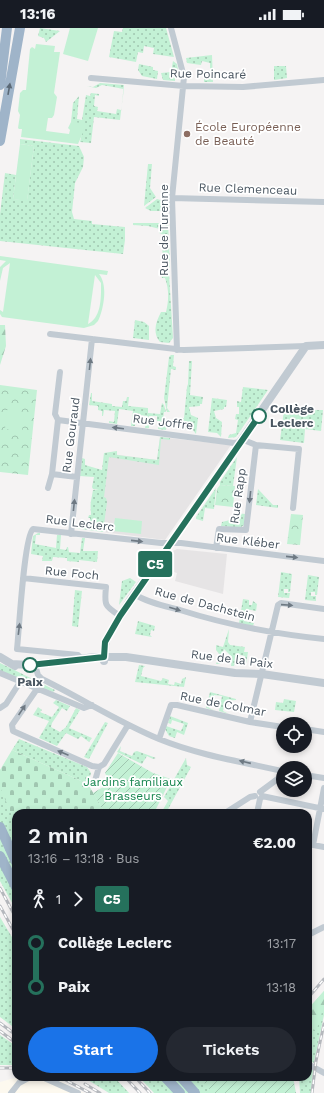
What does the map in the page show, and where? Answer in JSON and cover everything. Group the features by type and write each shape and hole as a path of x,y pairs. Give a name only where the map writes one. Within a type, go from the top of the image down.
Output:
{"highway":[{"path":"0,85 7,28"},
{"path":"0,141 21,28"},
{"path":"0,827 12,853"},
{"path":"0,856 12,879"},
{"path":"169,1081 180,1093"},
{"path":"184,1081 195,1093"}],"street":[{"name":"Rue de Turenne","path":"171,28 184,71 184,86 172,198 177,350"},
{"name":"Rue Poincaré","path":"91,78 184,86 243,87 324,80"},
{"name":"Rue Clemenceau","path":"172,198 324,202"},
{"path":"50,334 177,350 324,345"},
{"name":"Rue Gouraud","path":"71,534 92,339"},
{"path":"293,508 299,449 256,445 241,441 306,346"},
{"path":"48,488 52,474 58,420 56,414 60,372"},
{"name":"Rue Joffre","path":"58,420 234,443 241,441"},
{"name":"Rue Rapp","path":"216,548 219,529 246,530 256,445"},
{"path":"52,474 77,477"},
{"name":"Rue Leclerc","path":"82,659 78,655 17,649 23,578 28,537 31,530 35,529 170,544"},
{"path":"104,659 105,642 134,594 170,544"},
{"name":"Rue Kléber","path":"170,544 324,561"},
{"name":"Rue Foch","path":"23,578 106,588 104,602 106,607 120,616"},
{"name":"Rue de Dachstein","path":"134,594 148,601 214,620 271,632 324,639"},
{"path":"250,722 278,605 281,603 324,609"},
{"name":"Rue de la Paix","path":"0,657 12,664 36,668 104,659"},
{"name":"Rue de la Paix","path":"36,668 82,659 136,659 235,673 262,674 324,683"},
{"path":"36,668 40,677 128,725 159,739 195,751 276,769"},
{"path":"0,673 84,708 92,705"},
{"path":"0,708 6,704 20,682"},
{"path":"37,689 12,725 12,730 92,766 99,767 104,764 128,725"},
{"name":"Rue de Colmar","path":"159,739 171,705 177,705 250,722 276,725"},
{"path":"312,730 324,732"},
{"path":"94,784 99,767"},
{"path":"312,776 324,778"},
{"path":"257,809 259,796 276,781"},
{"path":"312,841 322,809 324,788"},
{"path":"230,809 250,797 259,796 322,809"},
{"path":"312,844 324,847"},
{"path":"312,933 324,927"},
{"path":"312,1066 322,1072"},
{"path":"11,1093 19,1083 23,1081"},
{"path":"51,1081 78,1093"}],"shaded area":[{"path":"160,437 231,445 165,540 103,532 104,453 157,460"},
{"path":"177,549 227,554 223,594 175,581 177,573 161,568 171,552"},
{"path":"12,1079 12,1081 61,1081 84,1093 0,1093 0,1082"}],"green space":[{"path":"40,28 60,31 46,42 44,38 38,36"},
{"path":"70,28 98,28 88,61 63,54"},
{"path":"123,28 166,28 174,57 153,54 154,48 144,46 143,53 138,52 136,62 109,57 114,31 122,32"},
{"path":"36,44 55,46 54,52 60,52 54,93 57,97 54,115 52,118 48,118 46,131 69,134 70,130 68,128 71,122 83,123 84,130 78,144 21,137 22,129 18,128 20,115 18,111 20,93 23,90 26,90 30,49 32,47 35,49"},
{"path":"212,55 213,82 204,82 204,77 210,78 210,63 202,61 201,65 187,63 186,58"},
{"path":"173,61 177,64 179,75 175,77 175,81 163,80 161,73 171,72"},
{"path":"139,64 153,67 153,70 158,71 157,79 142,76 138,70"},
{"path":"274,66 286,66 287,78 274,80"},
{"path":"100,83 124,85 124,89 102,85 96,88 86,86 93,87"},
{"path":"91,93 99,94 99,96 95,95 94,106 98,107 97,111 116,114 117,109 121,110 122,105 120,120 94,117 91,143 80,142 83,128 71,122 73,103 79,96 77,119 82,120 86,95 90,96"},
{"path":"20,139 79,146 84,157 83,167 75,183 72,212 74,219 92,221 92,224 125,227 123,254 0,241 0,214 5,173 16,175 13,199 27,200 34,146 20,144"},
{"path":"20,144 34,146 27,201 13,199"},
{"path":"148,164 152,164 150,188 156,197 144,206"},
{"path":"157,199 167,202 167,211 151,211 145,208"},
{"path":"133,223 168,223 169,268 163,269 162,234 159,233 160,229 148,226 133,225"},
{"path":"0,256 108,271 107,275 99,274 102,279 104,297 102,310 98,321 94,325 84,328 2,317 0,310 3,312 10,263 3,268 0,281 0,267 6,261 0,260","holes":["95,275 101,283 100,306 93,321 88,324"]},
{"path":"161,274 169,274 173,338 169,343 160,342 155,331 159,316 161,312 166,312 168,303 167,286 165,278 162,278"},
{"path":"135,320 144,322 149,326 149,340 133,338"},
{"path":"0,325 5,325 6,346 0,365"},
{"path":"174,355 173,366 176,367 176,370 171,369 167,408 170,412 167,412 164,398 169,357"},
{"path":"189,361 192,361 190,395 203,397 202,404 200,404 200,406 189,407 191,415 198,418 196,434 193,430 180,428 181,418 184,418"},
{"path":"0,385 37,390 28,475 0,472"},
{"path":"243,387 268,390 236,437 228,438 229,435 236,433 238,420 235,419 236,414 239,414 237,401 241,402"},
{"path":"91,393 92,401 112,404 112,406 122,407 123,401 126,401 127,397 129,397 128,406 148,408 148,413 160,414 162,403 166,412 164,412 163,419 168,420 166,430 158,429 159,421 157,421 157,416 149,416 149,428 145,428 147,416 139,415 138,417 135,417 135,426 131,426 133,411 119,409 117,424 109,423 109,421 114,422 115,411 104,410 102,416 102,411 98,410 98,406 89,405"},
{"path":"212,398 227,400 226,407 224,407 224,409 214,411 216,418 222,422 221,437 217,433 208,432"},
{"path":"7,410 24,412 22,431 5,429"},
{"path":"284,410 323,410 321,431 305,429 304,443 280,440"},
{"path":"160,437 170,438 170,440 161,439 159,465 109,457 104,497 106,498 107,502 103,532 75,528 75,525 89,529 88,521 90,521 90,518 88,518 89,515 91,515 93,490 99,490 93,489 92,487 94,477 80,476 82,458 85,459 85,465 102,470 104,453 117,451 117,455 157,460"},
{"path":"237,457 233,486 220,485 220,482"},
{"path":"220,485 235,486 233,507 215,505 217,489"},
{"path":"216,488 214,509 205,508 203,521 196,519 196,517"},
{"path":"258,489 273,505 278,505 278,508 256,505"},
{"path":"236,513 245,514 244,525 240,528 221,526 222,522 234,519"},
{"path":"291,514 303,515 300,545 287,544"},
{"path":"115,518 142,521 141,534 113,531"},
{"path":"40,533 40,535 36,535 35,544 56,548 57,535 61,535 60,549 66,550 68,547 69,552 80,553 82,538 85,538 83,551 98,551 97,562 79,560 79,562 67,561 67,558 53,557 52,561 42,561 43,556 31,554 33,536"},
{"path":"281,572 292,574 290,592 288,592 288,589 284,589 284,593 290,593 289,598 278,597"},
{"path":"308,575 319,577 317,595 315,595 315,592 311,592 311,596 316,596 316,601 305,600"},
{"path":"130,578 136,582 119,605 122,581"},
{"path":"75,590 82,591 78,627 72,626"},
{"path":"243,599 249,600 249,605 252,605 253,601 257,604 256,611 246,609 244,621 254,623 253,626 239,623"},
{"path":"138,621 155,626 154,631 151,630 150,635 152,637 135,634"},
{"path":"229,629 228,642 230,645 245,647 244,652 248,652 246,664 245,656 237,654 234,666 231,666 232,657 224,649 220,664 216,664 220,655 216,650 216,645 223,647"},
{"path":"0,663 55,690 53,692 0,672"},
{"path":"139,665 145,666 141,676 161,681 163,678 169,680 168,684 174,685 175,682 181,684 182,679 186,677 184,687 135,682"},
{"path":"210,692 236,699 225,701 223,711 229,714 219,711 222,696 214,695 214,699 210,699 209,708 216,711 206,708"},
{"path":"284,699 296,701 294,712 275,710 276,702 283,703"},
{"path":"56,700 70,706 67,711 62,708 51,727 60,732 66,727 76,708 80,710 69,728 92,738 89,742 81,736 78,739 66,733 57,746 39,738 49,721 33,715 38,707 42,710 40,712 52,717 59,707 53,703"},
{"path":"170,716 188,723 184,735 177,732 175,738 169,736 165,729 166,726 181,731 184,724 172,720 171,724 168,723"},
{"path":"105,722 108,723 89,759 84,757"},
{"path":"19,739 87,767 91,773 88,784 12,750"},
{"path":"121,746 120,751 132,756 134,752 137,751 156,758 153,759 147,756 142,764 117,752"},
{"path":"12,750 88,784 103,809 12,809 12,816 0,787 0,770"},
{"name":"Jardins familiaux Brasseurs","path":"118,753 153,773 171,779 156,809 103,809 93,793 110,783 105,773"},
{"path":"186,758 187,765 191,767 168,809 163,809 168,801 164,797"},
{"path":"0,785 12,814 12,903 0,881"},
{"path":"0,917 12,937 12,1026 0,1017"},
{"path":"324,991 324,1015 314,1063 312,1062 312,1004"},
{"path":"324,991 324,1005 317,1029 314,1030 312,1028 312,1004"},
{"path":"0,1035 12,1043 12,1065 0,1065"},
{"path":"312,1069 313,1070 311,1093 300,1093 299,1081 312,1081"},
{"path":"90,1081 118,1081 129,1093 109,1093"},
{"path":"143,1081 204,1081 214,1093 154,1093"},
{"path":"202,1081 294,1081 296,1093 213,1093"}],"railway":[{"path":"0,888 12,910"},
{"path":"0,906 12,928"},
{"path":"312,993 324,979"},
{"path":"0,1023 12,1032"},
{"path":"312,1093 316,1061 324,1024"},
{"path":"0,1031 12,1040"},
{"path":"0,1068 12,1068"},
{"path":"68,1081 90,1093"},
{"path":"129,1081 140,1093"},
{"path":"139,1081 150,1093"},
{"path":"85,1084 100,1093"}],"bus line":[{"name":"C5","path":"30,665 104,657 105,642 120,616 259,416"}],"place":[{"name":"École Européenne de Beauté","path":"187,134"},
{"name":"Collège Leclerc","path":"259,416"},
{"name":"Paix","path":"30,665"}]}
